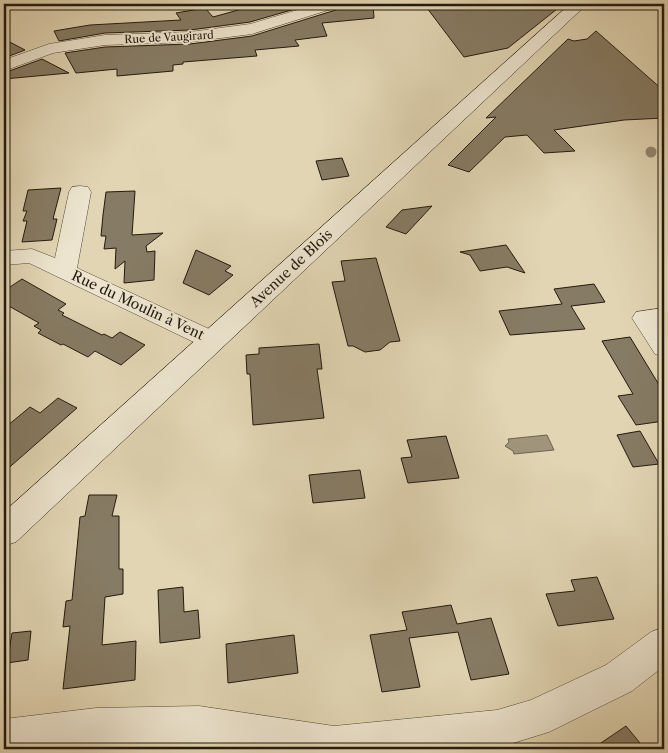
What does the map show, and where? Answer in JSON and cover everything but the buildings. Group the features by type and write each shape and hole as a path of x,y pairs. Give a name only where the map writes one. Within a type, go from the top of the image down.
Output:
{"street":[{"name":"Rue de Vaugirard","path":"4,66 49,49 106,40 190,37 252,29 329,4"},
{"name":"Avenue de Blois","path":"4,532 579,4"},
{"name":"Rue du Moulin à Vent","path":"64,271 80,192"},
{"name":"Rue du Moulin à Vent","path":"4,258 32,256 211,340"},
{"path":"664,316 645,318 664,348"},
{"path":"4,739 96,727 199,725 334,746 500,739 535,718 619,678 664,644"}],"shaded area":[{"path":"547,435 554,450 514,454 513,451 505,446 509,442 508,439"}]}
